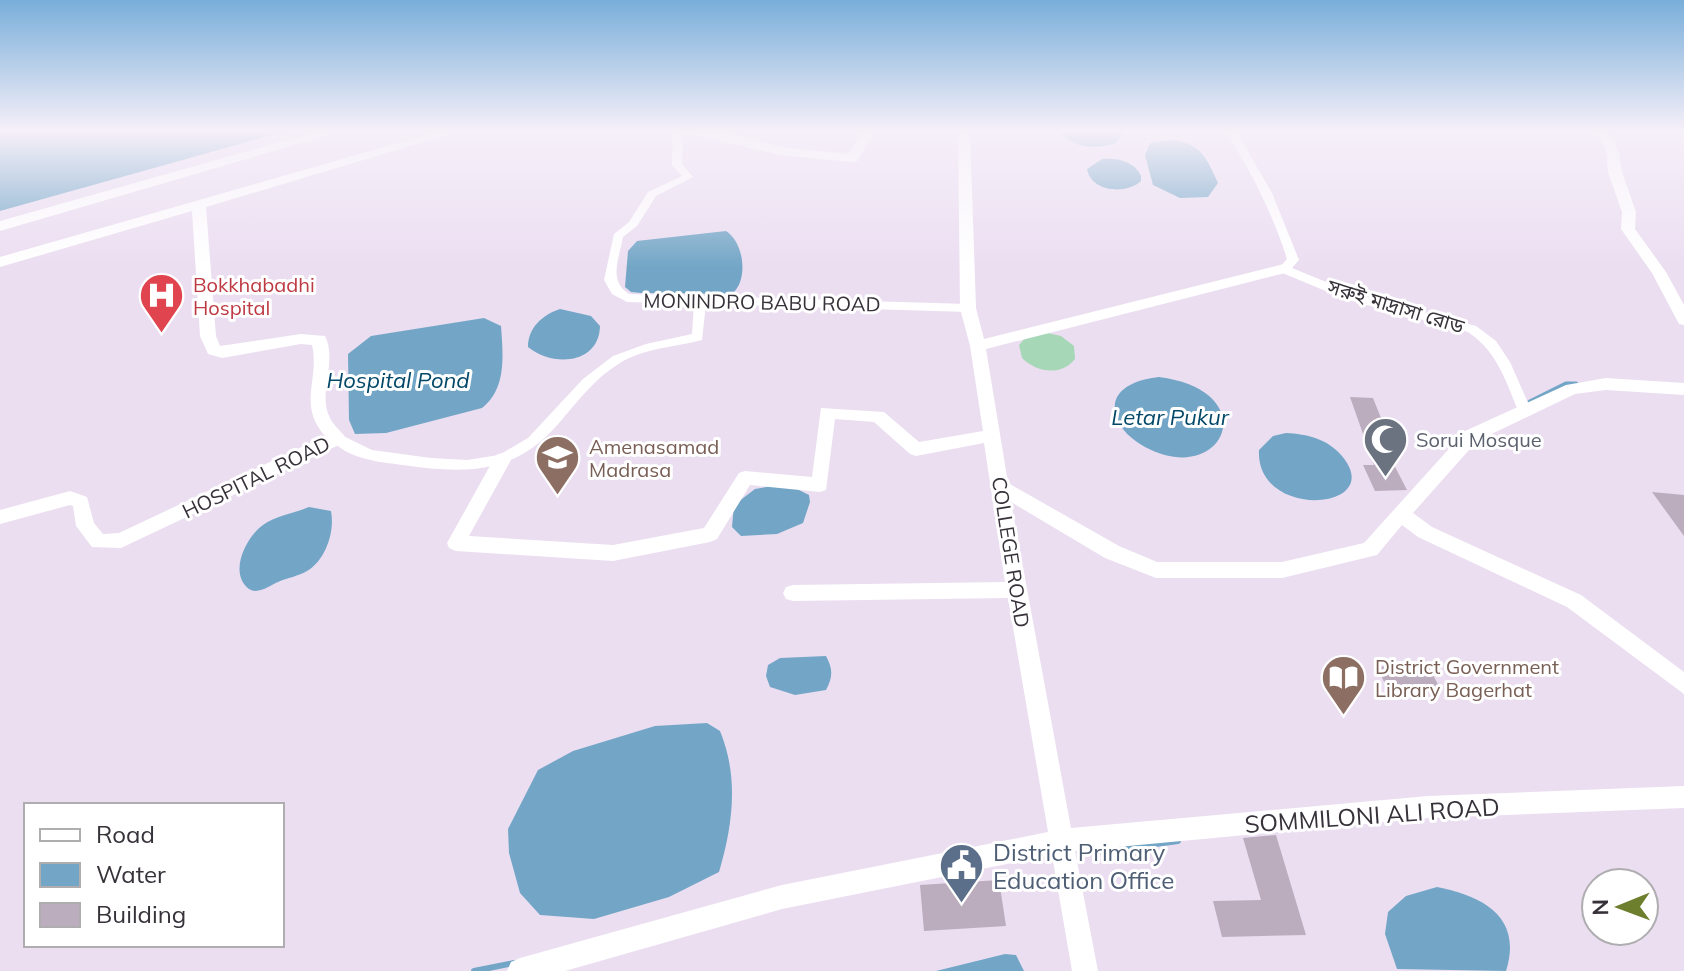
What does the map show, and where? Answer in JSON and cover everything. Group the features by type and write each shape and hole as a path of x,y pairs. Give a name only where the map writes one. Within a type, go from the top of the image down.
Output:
{"main road":[{"path":"0,226 180,176"}],"street":[{"path":"0,262 300,176"},
{"name":"MONINDRO BABU ROAD","path":"687,176 652,194 633,224 618,236 610,280 616,291 627,298 968,308"},
{"name":"COLLEGE ROAD","path":"965,176 968,308 978,346 1016,590 1085,971"},
{"path":"978,346 1284,269 1293,260 1285,232 1259,176"},
{"path":"1617,176 1629,212 1628,229 1659,272 1684,320"},
{"name":"HOSPITAL ROAD","path":"0,517 70,498 81,502 85,526 99,542 121,540 337,438 321,420 318,406 322,361 319,340 301,339 222,353 214,350 208,336 199,206"},
{"name":"সরুই মাদ্রাসা রোড","path":"1284,269 1349,296 1472,329 1484,335 1517,382 1525,412"},
{"path":"337,438 351,450 449,467 469,467 502,460 535,439 581,386 617,359 629,352 698,337 700,301"},
{"path":"1002,488 1112,552 1156,570 1282,570 1370,549 1471,436 1572,389 1606,384 1684,389"},
{"path":"502,460 456,543 613,553 710,534 745,478 820,485 827,412 878,416 916,449 990,436"},
{"path":"1402,515 1425,532 1574,601 1684,684"},
{"path":"793,593 1016,590"},
{"name":"SOMMILONI ALI ROAD","path":"520,971 782,897 1061,841 1428,807 1684,797"}],"green space":[{"path":"1043,332 1061,336 1074,346 1075,359 1069,365 1056,370 1041,369 1022,358 1019,345 1027,336"}],"water":[{"path":"0,176 124,176 0,211"},
{"path":"1141,176 1141,181 1127,188 1110,189 1095,183 1090,177"},
{"path":"1151,176 1215,176 1218,183 1208,197 1180,198 1153,185"},
{"path":"726,231 737,244 742,261 741,280 732,294 641,293 631,292 625,287 628,251 637,241"},
{"path":"560,309 591,316 600,326 592,349 573,359 549,358 528,347 530,334 537,323"},
{"name":"Hospital Pond","path":"484,318 501,326 502,370 496,391 482,408 386,433 355,434 349,420 348,354 371,336"},
{"name":"Letar Pukur","path":"1159,377 1192,386 1213,400 1222,416 1222,433 1212,447 1196,456 1173,457 1145,447 1124,430 1116,416 1117,398 1134,383"},
{"path":"1286,433 1317,438 1336,450 1351,474 1348,488 1335,497 1316,500 1296,498 1277,489 1263,473 1259,450 1273,436"},
{"path":"791,486 809,495 810,502 803,523 777,534 741,536 732,527 734,505 755,489"},
{"path":"309,507 331,511 330,536 319,560 300,574 260,590 249,589 240,574 240,565 251,538 268,522"},
{"path":"826,656 831,673 826,690 795,695 770,687 766,676 768,665 780,658"},
{"path":"707,723 720,731 732,783 728,837 719,872 669,897 594,919 540,915 520,893 509,853 508,829 538,770 573,751 655,726"},
{"path":"1437,887 1470,896 1495,912 1509,936 1506,971 1397,969 1385,934 1388,912 1406,896"},
{"path":"1005,954 1016,955 1024,971 936,971"}],"building":[{"path":"1350,397 1373,398 1395,453 1388,453 1407,490 1375,491 1363,465 1374,465"},
{"path":"1652,492 1684,495 1684,536"},
{"path":"1427,664 1440,688 1389,692 1377,667"},
{"path":"1276,835 1306,935 1222,937 1213,901 1261,900 1243,838"},
{"name":"District Primary Education Office","path":"999,880 1006,926 924,931 920,885"}],"waterway":[{"path":"1530,402 1566,384 1576,384"},
{"path":"1080,854 1178,841"},
{"path":"474,971 514,963"}],"place":[{"name":"Bokkhabadhi Hospital","path":"162,334"},
{"name":"Sorui Mosque","path":"1385,478"},
{"name":"Amenasamad Madrasa","path":"558,497"},
{"name":"District Government Library Bagerhat","path":"1344,716"},
{"name":"District Primary Education Office","path":"962,905"}]}
